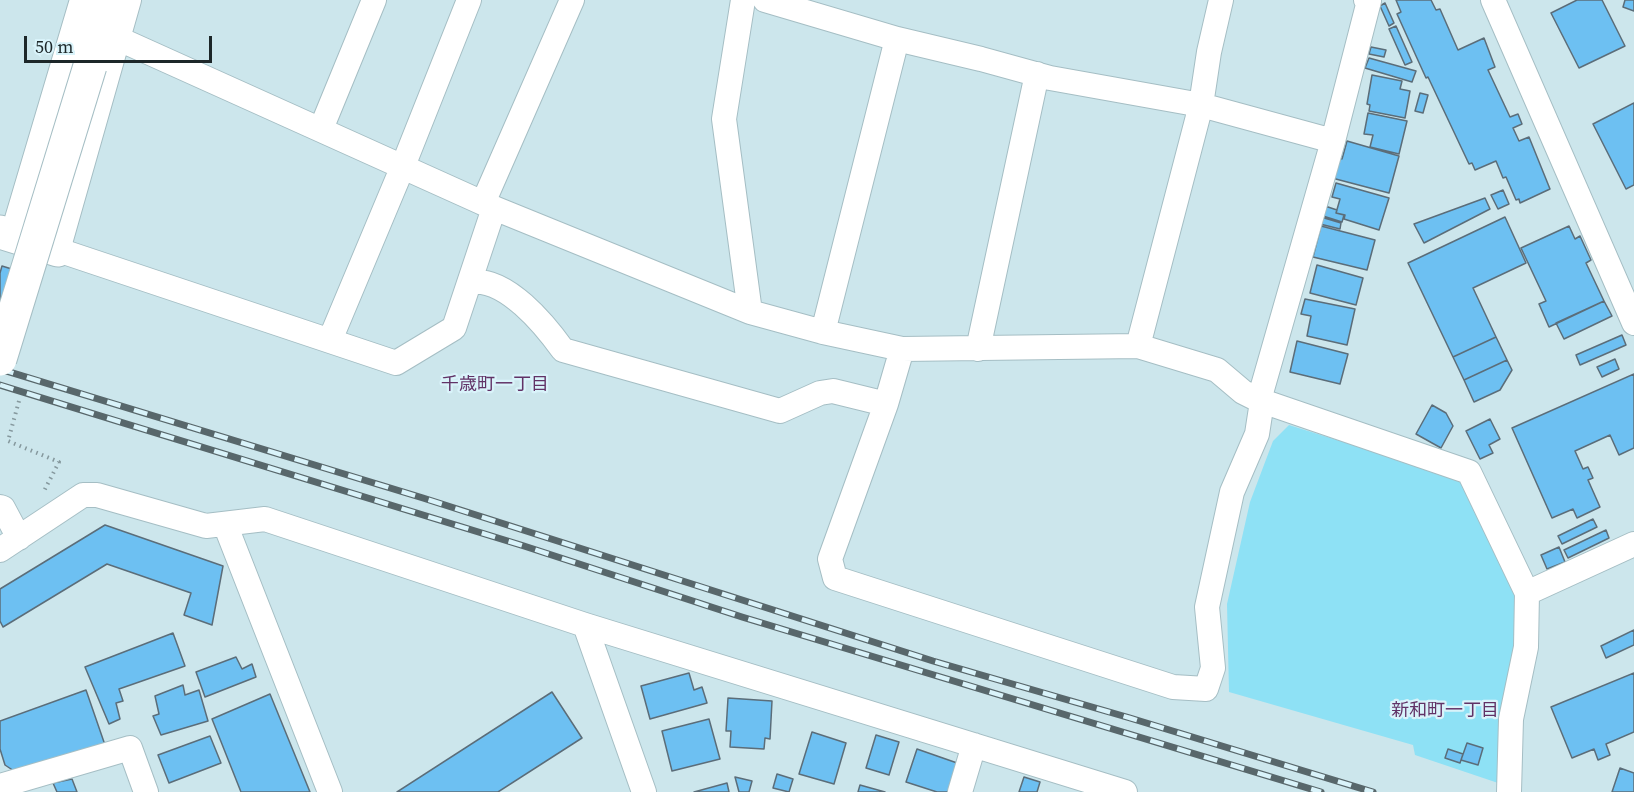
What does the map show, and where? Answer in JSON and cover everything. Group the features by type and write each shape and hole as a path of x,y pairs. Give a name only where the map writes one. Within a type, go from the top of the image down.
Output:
{"street":[{"path":"82,0 6,234 396,363 454,328 471,282 489,206 572,0"},
{"path":"0,359 108,0"},
{"path":"58,250 129,0"},
{"path":"321,129 374,0"},
{"path":"330,340 470,0"},
{"path":"743,0 724,119 750,312"},
{"path":"765,0 897,39 981,58 1037,74 1201,105 1333,141"},
{"path":"1138,346 1201,105 1209,52 1221,0"},
{"path":"902,349 830,559 835,578 1173,687 1206,689 1213,668 1207,607 1232,492 1257,434 1261,408 1259,400 1333,141 1369,1 1366,0"},
{"path":"1493,0 1628,295 1634,323"},
{"path":"119,39 489,206 750,312 823,332 902,349 1138,346 1217,370 1244,392 1259,400 1469,472 1527,593 1526,647 1511,719 1509,792"},
{"path":"823,332 897,39"},
{"path":"978,349 1037,74"},
{"path":"471,282 481,281 502,290 541,321 563,351 780,411 820,393 833,391 885,404"},
{"path":"0,507 3,508 9,544 83,495 97,495 206,526 265,519 585,625 1125,792"},
{"path":"225,524 330,792"},
{"path":"1527,593 1634,544"},
{"path":"585,625 644,792"},
{"path":"960,792 974,745"},
{"path":"0,786 129,748 146,792"}],"path":[{"path":"19,401 8,441 59,462 37,506 44,521"}],"shaded area":[{"path":"1289,425 1461,479 1514,581 1520,635 1501,784 1415,755 1413,745 1229,692 1227,604 1250,502 1273,441"}],"building":[{"path":"1396,0 1431,0 1436,10 1440,9 1458,50 1484,38 1495,67 1488,70 1510,117 1518,114 1522,124 1513,128 1519,141 1529,137 1550,189 1520,203 1519,199 1516,200 1506,177 1503,178 1496,161 1475,170 1472,163 1469,164 1397,14 1401,12"},
{"path":"1577,0 1602,0 1625,46 1579,68 1551,13"},
{"path":"1625,0 1634,0 1634,11 1623,7"},
{"path":"1385,3 1394,23 1389,26 1380,6"},
{"path":"1396,26 1412,62 1405,65 1389,29"},
{"path":"1371,47 1386,50 1384,57 1369,54"},
{"path":"1369,58 1416,71 1412,82 1365,68"},
{"path":"1372,75 1402,81 1400,89 1410,91 1405,118 1369,111 1370,105 1367,104"},
{"path":"1420,93 1428,95 1423,113 1415,111"},
{"path":"1634,103 1634,185 1626,189 1593,124"},
{"path":"1368,113 1407,121 1399,154 1370,147 1373,135 1364,134"},
{"path":"1347,141 1399,156 1389,193 1332,178 1338,157 1342,159"},
{"path":"1336,183 1389,198 1379,230 1344,219 1345,215 1336,213 1340,199 1332,197"},
{"path":"1503,190 1509,204 1498,209 1491,195"},
{"path":"1485,198 1490,209 1424,243 1414,224"},
{"path":"1325,206 1344,215 1342,222 1323,216"},
{"path":"1321,217 1341,223 1340,229 1320,224"},
{"path":"1505,217 1526,263 1473,288 1496,337 1453,357 1408,263"},
{"path":"1321,226 1375,240 1367,270 1313,257"},
{"path":"1569,226 1575,239 1580,236 1591,260 1586,263 1604,301 1549,327 1539,304 1546,301 1521,248"},
{"path":"1317,265 1363,278 1356,305 1310,293"},
{"path":"2,266 15,270 0,322 0,273"},
{"path":"1305,299 1355,309 1347,345 1307,336 1311,316 1301,314"},
{"path":"1604,301 1612,316 1564,339 1556,323"},
{"path":"1622,335 1626,345 1580,365 1576,355"},
{"path":"1496,337 1507,360 1464,380 1453,357"},
{"path":"1297,341 1348,354 1340,384 1290,372"},
{"path":"1615,359 1619,369 1602,377 1597,367"},
{"path":"1507,360 1512,370 1500,390 1474,402 1464,380"},
{"path":"1634,374 1634,448 1619,455 1610,435 1575,451 1583,469 1588,467 1593,478 1588,480 1600,507 1577,518 1573,509 1552,518 1512,428"},
{"path":"1432,405 1446,413 1453,426 1441,448 1416,434"},
{"path":"1490,419 1500,439 1489,445 1493,453 1480,459 1466,431"},
{"path":"1593,519 1597,527 1562,544 1558,536"},
{"path":"105,525 223,566 212,625 184,615 191,593 107,564 3,627 0,621 0,589"},
{"path":"1606,530 1609,538 1568,558 1564,550"},
{"path":"1559,547 1565,562 1547,569 1541,555"},
{"path":"1634,630 1634,645 1606,658 1601,646"},
{"path":"173,633 185,666 119,689 123,701 116,703 120,719 109,724 85,667"},
{"path":"236,657 242,669 252,664 256,677 205,697 196,672"},
{"path":"689,673 694,690 702,687 707,703 650,719 641,686"},
{"path":"1634,673 1634,732 1606,744 1610,755 1598,760 1594,749 1572,758 1551,707"},
{"path":"183,685 185,695 199,690 208,721 161,735 153,716 159,714 155,696"},
{"path":"86,690 105,745 20,775 5,765 0,749 0,721"},
{"path":"552,692 582,738 498,792 397,792"},
{"path":"270,694 310,792 241,792 212,719"},
{"path":"728,698 772,701 770,739 765,738 764,749 730,747 731,731 726,731"},
{"path":"709,719 720,759 672,771 662,731"},
{"path":"812,732 846,743 834,784 799,774"},
{"path":"876,735 899,742 889,775 866,768"},
{"path":"210,736 221,763 169,783 158,755"},
{"path":"1467,743 1483,748 1478,765 1461,760"},
{"path":"917,749 960,764 951,792 937,792 906,782"},
{"path":"1448,749 1463,754 1460,763 1445,758"},
{"path":"1620,768 1634,773 1634,792 1612,792"},
{"path":"777,774 793,779 789,792 773,788"},
{"path":"735,777 752,781 749,792 739,792"},
{"path":"1024,777 1040,782 1037,792 1019,792"},
{"path":"72,779 77,792 57,792 53,783"},
{"path":"727,783 729,792 694,792"},
{"path":"860,785 885,792 858,792"}],"railway":[{"path":"0,369 423,498 933,661 1373,792"},
{"path":"0,385 524,546 742,617 1321,792"}],"district":[{"name":"千歳町一丁目","path":"495,385"},
{"name":"新和町一丁目","path":"1445,711"}]}
